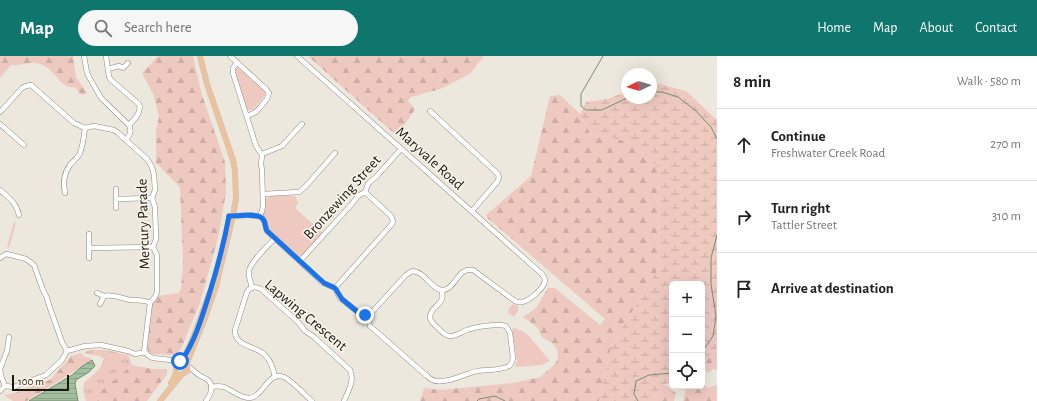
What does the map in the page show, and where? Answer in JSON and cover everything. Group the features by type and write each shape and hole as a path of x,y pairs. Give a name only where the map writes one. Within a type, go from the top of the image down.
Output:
{"main road":[{"path":"160,401 184,373 188,371 190,356 201,332 210,305 231,216 231,167 196,56"},
{"path":"156,401 174,378 176,364 187,352 206,306 236,201 234,166 207,84 200,56"},
{"path":"180,361 188,365"},
{"path":"176,369 179,373 184,373"}],"street":[{"path":"84,56 87,73 101,98 131,128 130,134 126,140"},
{"path":"106,56 109,77 111,80 140,106 140,112 129,125"},
{"path":"230,56 269,93 268,97 260,108 256,112 247,116"},
{"name":"Maryvale Road","path":"297,56 542,274 545,281 535,294 520,303 515,301 476,272 470,270 465,271 449,288 442,290"},
{"path":"108,69 119,66 123,68 128,62"},
{"path":"237,62 232,71 256,146 262,154 263,209 260,216"},
{"name":"Mercury Parade","path":"0,112 22,88 27,85 31,85 72,122 85,128 94,126 114,130 147,159 152,167 155,190 152,198 155,207 156,239 154,247 157,255 157,292 150,303 144,352"},
{"path":"430,111 498,174 499,178 497,182 472,211"},
{"path":"0,124 24,145"},
{"path":"262,154 282,146 302,124"},
{"path":"65,193 64,182 66,172 79,154 85,128"},
{"name":"Bronzewing Street","path":"300,261 351,205 356,197 365,192 368,184 376,178 401,149"},
{"path":"263,194 299,192 335,153"},
{"path":"116,189 116,208"},
{"path":"0,190 14,203 18,209 19,215"},
{"path":"335,288 392,224 393,219 391,216 365,192"},
{"path":"116,199 152,198"},
{"path":"231,216 260,216 264,220 266,230 324,283 335,288 342,299 360,314 367,315 372,312 406,275 412,271 418,272 442,290 441,301 430,315 433,324 449,336 456,335 465,330 476,328 500,325 506,326 510,333 513,358 510,366 504,368 473,372 442,382 434,380 427,376 370,326 367,315"},
{"path":"89,234 89,258"},
{"path":"252,288 249,274 250,267 275,238"},
{"path":"89,248 154,247"},
{"path":"0,258 6,254 11,254 26,259 34,265 42,290 47,298 62,342 67,351"},
{"name":"Lapwing Crescent","path":"274,377 271,365 264,354 239,341 235,336 235,330 248,289 256,287 298,322 304,331 314,337 350,370 352,379 344,401"},
{"path":"98,293 104,296 112,295 130,300 144,300 150,303"},
{"path":"100,304 104,296"},
{"path":"5,386 0,369 7,351 9,337"},
{"path":"5,386 14,387 46,375 62,360 67,351 83,346 108,346 135,354 144,352 152,358 180,361"},
{"path":"167,360 176,369"},
{"path":"188,365 198,375 209,381 212,387 211,393 206,401"},
{"path":"184,373 198,375"},
{"path":"212,387 222,387 251,398 257,395 271,379 281,376 286,378 312,401"},
{"path":"0,391 5,386"}],"green space":[{"path":"0,56 73,56 76,77 87,93 84,95 80,94 76,88 66,86 51,71 36,63 11,65 0,78"},
{"path":"158,56 193,56 202,95 225,162 226,193 218,238 200,303 181,349 175,355 152,354 148,350 146,344 152,304 158,296 179,293 181,289 183,263 180,187 156,163 156,131 159,117 154,96 142,73"},
{"path":"308,56 484,56 470,74 440,89 411,97 408,101 415,109 397,136"},
{"path":"237,66 264,90 265,95 253,110 247,110 233,67"},
{"path":"657,84 686,91 717,120 717,347 705,363 705,281 669,281 669,383 662,385 654,397 654,401 599,401 612,344 659,268 658,167 630,142 590,133 580,114 586,102 608,99 621,94 621,104 657,104"},
{"path":"560,95 580,114 590,133 630,142 658,167 659,268 612,344 599,401 420,401 424,388 441,390 513,383 540,377 554,365 558,359 557,349 552,343 542,337 537,327 523,317 536,308 548,288 555,288 600,325 605,319 485,216 531,176 550,96"},
{"path":"272,196 295,196 298,203 295,208 323,233 302,255 299,256 266,228 262,216 265,199"},
{"path":"14,222 16,223 9,248 7,247"},
{"path":"513,304 518,306 518,311 514,317 508,313 509,308"},
{"path":"512,327 529,336 550,361 542,365 515,366 517,361"},
{"path":"717,347 717,370 713,369 708,373 705,370 705,363"},
{"path":"92,350 106,350 128,355 132,365 95,396 100,401 86,401 83,391 84,383 99,369 104,359 84,352"},
{"path":"81,353 85,357 91,358 91,360 27,401 13,401 4,395 15,393 50,380 71,356"},
{"path":"132,365 153,369 167,369 167,374 147,401 100,401 95,396"},
{"path":"705,384 707,388 717,385 717,401 683,401 686,391 684,389 705,389"},
{"path":"662,385 666,385 669,389 676,393 674,401 654,401 654,397"}],"shaded area":[{"path":"92,360 95,366 89,372 76,380 75,384 78,401 29,401 72,375"}],"waterway":[{"path":"603,56 581,94 581,106 586,110 602,110 621,101"},
{"path":"657,92 678,97 695,110 711,127 717,139"},
{"path":"705,348 713,336 716,316 711,284 711,258 717,235"},
{"path":"638,401 634,394 636,381 649,375 669,373"},
{"path":"477,401 479,399 495,396 505,401"}],"route":[{"path":"180,361 187,352 206,306 219,260 229,216 260,216 264,220 267,231 324,283 335,288 338,291 340,298 360,314 365,315"}]}
